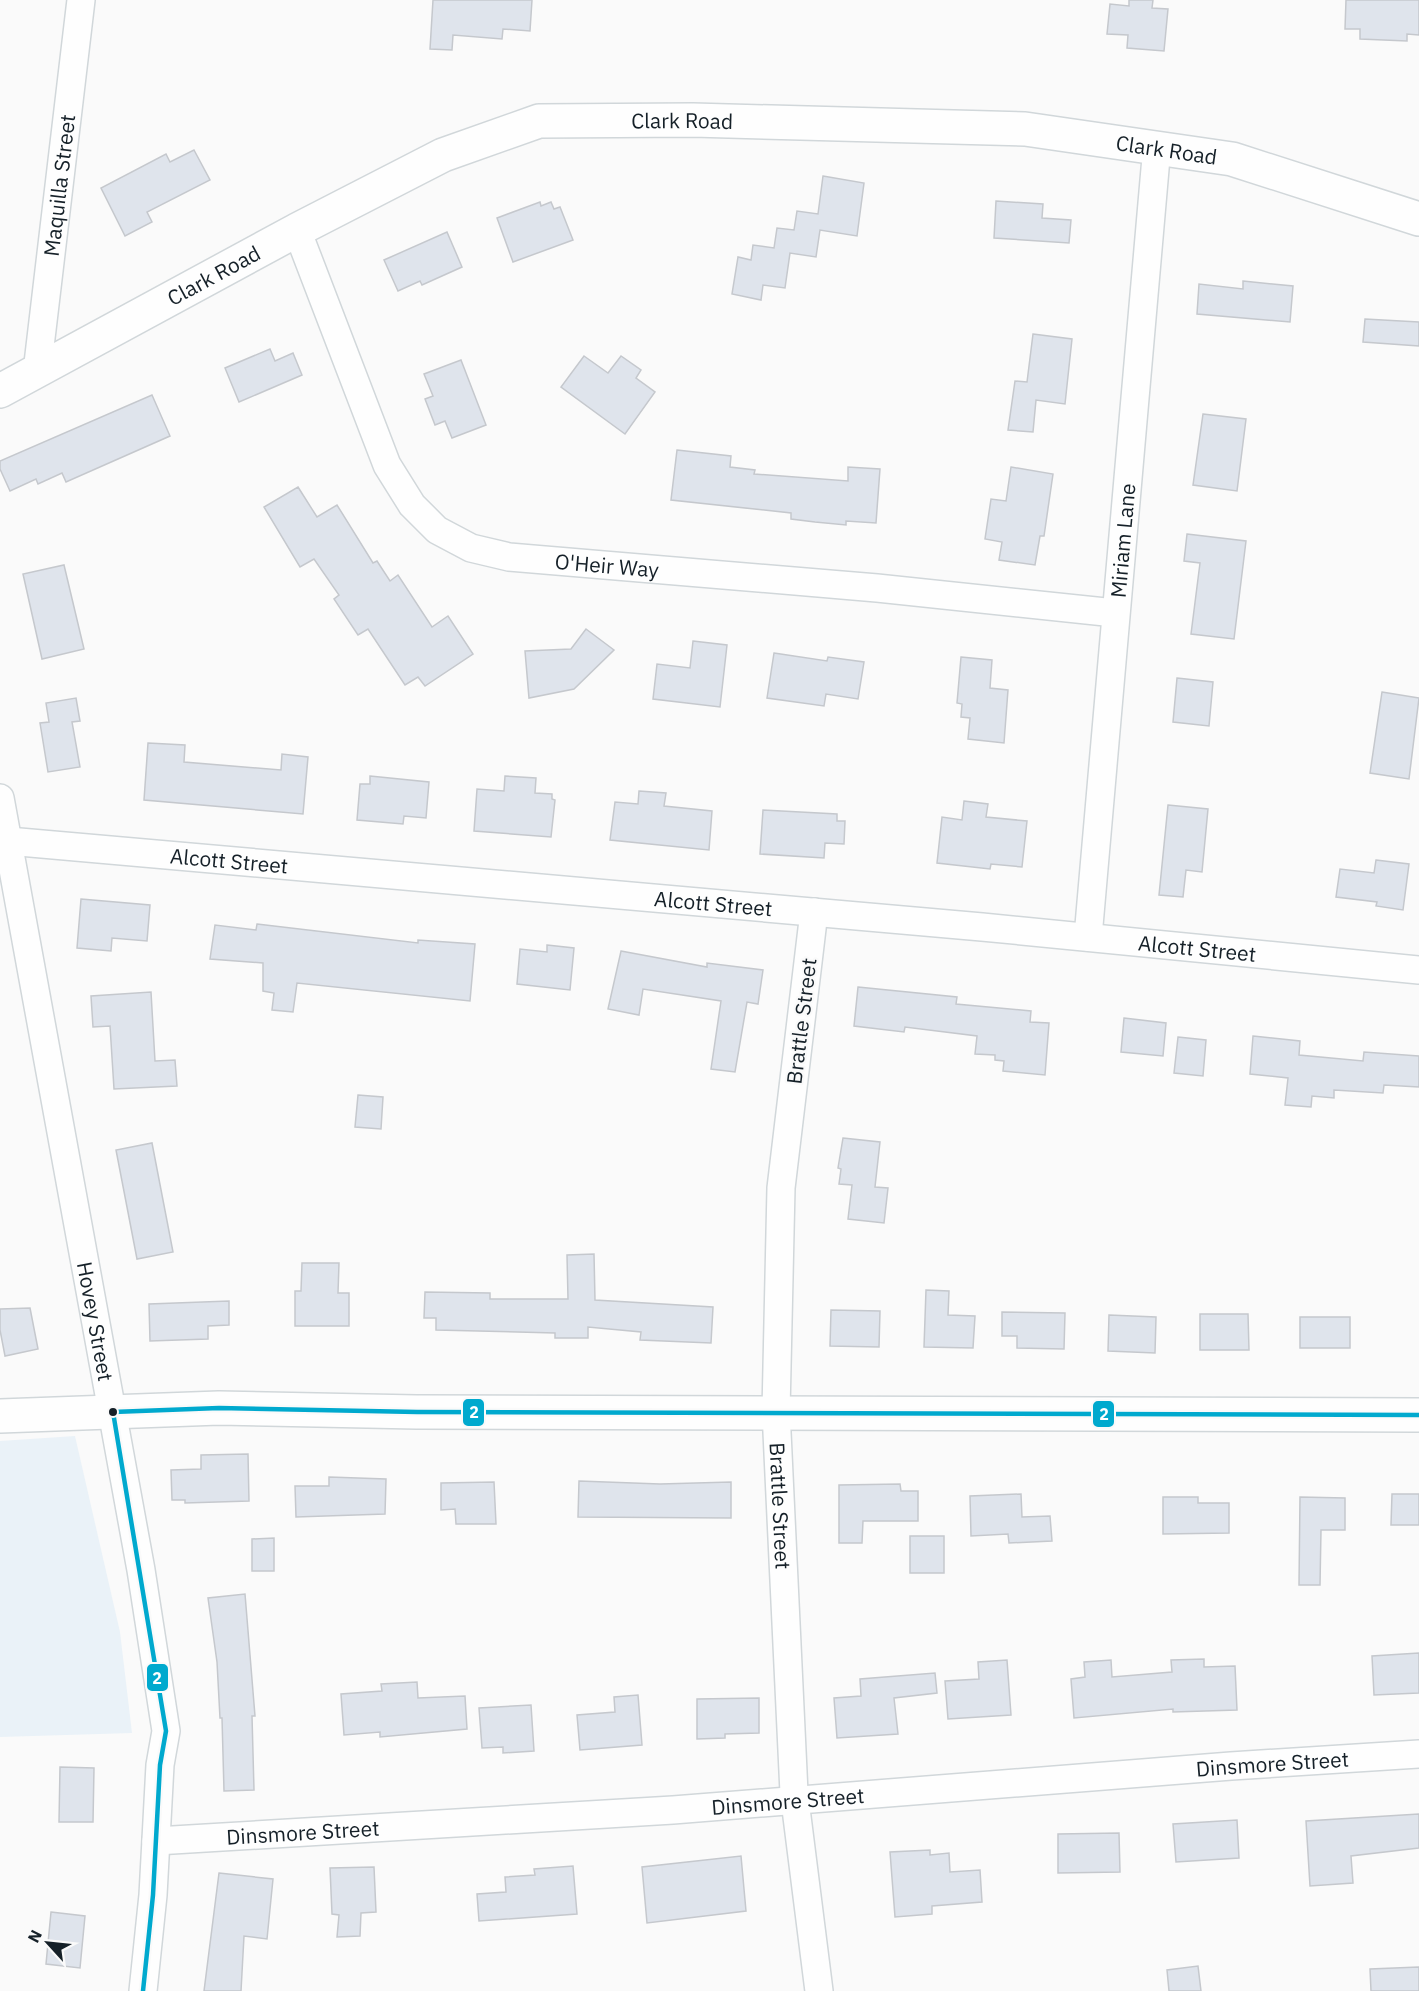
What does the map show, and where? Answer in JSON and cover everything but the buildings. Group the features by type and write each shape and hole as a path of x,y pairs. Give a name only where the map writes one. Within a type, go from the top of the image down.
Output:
{"street":[{"name":"Maquilla Street","path":"37,372 81,0"},
{"name":"Clark Road","path":"0,391 297,230 443,155 539,121 693,120 1025,129 1157,146 1232,159 1419,219"},
{"name":"Miriam Lane","path":"1088,937 1114,613 1157,146"},
{"name":"O'Heir Way","path":"297,230 387,465 412,505 437,530 471,548 509,557 877,588 1114,613"},
{"name":"Hovey Street","path":"0,798 141,1569 166,1731 160,1766 143,1991"},
{"name":"Alcott Street","path":"8,841 1088,937 1419,970"},
{"name":"Brattle Street","path":"814,912 781,1188 776,1411 795,1800 819,1991"},
{"path":"0,1416 219,1408 417,1412 1419,1414"},
{"name":"Dinsmore Street","path":"156,1841 795,1800 1231,1766 1419,1754"}],"shaded area":[{"path":"75,1436 120,1632 132,1733 0,1737 0,1441"}],"transit line":[{"name":"2","path":"143,1991 153,1895 160,1765 166,1731 113,1412 219,1408 417,1412 1419,1415"}]}
